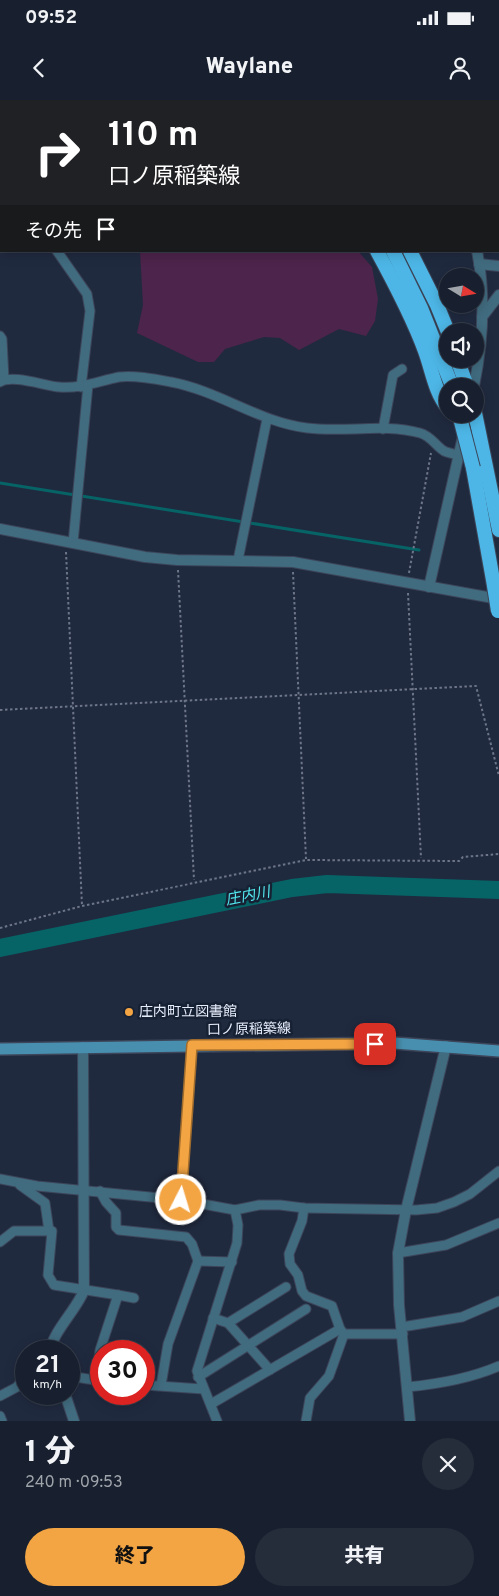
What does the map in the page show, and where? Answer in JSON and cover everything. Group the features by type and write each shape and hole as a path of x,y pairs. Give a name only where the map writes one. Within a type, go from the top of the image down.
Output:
{"highway":[{"path":"378,252 400,294 425,351 439,392"},
{"path":"393,252 421,308 450,378"},
{"path":"411,252 438,304 445,323"},
{"path":"467,423 473,468 499,613"},
{"path":"470,423 486,461 499,530"}],"main road":[{"name":"口ノ原稲築線","path":"0,1049 394,1043 499,1051"}],"street":[{"path":"57,252 86,294 90,311 69,543"},
{"path":"475,378 481,345 482,317 477,252"},
{"path":"479,264 498,264"},
{"path":"482,317 499,295"},
{"path":"0,336 2,339 2,381 60,388 84,386 120,377 173,382 235,403 267,419 308,428 383,429 420,433 429,436 445,452 459,454"},
{"path":"383,429 393,375 402,369"},
{"path":"238,560 267,419"},
{"path":"429,587 464,423"},
{"path":"0,529 145,557 177,560 293,562 407,584 499,599"},
{"path":"181,1200 192,1045"},
{"path":"410,1421 398,1253 406,1210 446,1046"},
{"path":"55,1340 80,1302 84,1290 83,1048"},
{"path":"0,1179 19,1183 181,1200 235,1210 259,1205 406,1210 436,1208 454,1202 498,1176"},
{"path":"19,1183 46,1203 50,1231 52,1231 48,1275 54,1285 134,1298"},
{"path":"100,1190 106,1202 116,1212 116,1228 119,1230 186,1237 192,1244 198,1261 168,1344 161,1385"},
{"path":"304,1208 302,1222 289,1254 290,1264 298,1275 302,1291 306,1296 332,1306 342,1332 329,1376 310,1398 306,1421"},
{"path":"217,1421 198,1377 198,1365 232,1262 238,1234 235,1210"},
{"path":"398,1253 446,1245 499,1223"},
{"path":"0,1241 14,1231 50,1231"},
{"path":"198,1261 232,1262"},
{"path":"228,1323 286,1287"},
{"path":"103,1340 118,1295"},
{"path":"211,1404 342,1332 402,1330 462,1317 499,1301"},
{"path":"198,1377 306,1309"},
{"path":"214,1318 228,1323 270,1370"},
{"path":"407,1387 439,1384 463,1379 499,1366"},
{"path":"155,1385 203,1389"},
{"path":"0,1396 15,1388"},
{"path":"69,1405 74,1421"},
{"path":"0,1416 2,1421"}],"path":[{"path":"421,859 407,584 432,456 430,448"},
{"path":"69,543 72,707 82,906"},
{"path":"177,560 194,881"},
{"path":"293,562 306,860"},
{"path":"0,710 476,686 499,776"},
{"path":"0,928 82,906 194,881 306,860 421,859 459,861 463,857 499,854"}],"shaded area":[{"path":"140,252 359,252 372,267 378,299 375,321 366,336 339,329 299,350 280,338 264,337 225,349 214,362 198,362 137,333 143,305"}],"waterway":[{"path":"0,483 419,550"},
{"name":"庄内川","path":"0,948 292,888 327,884 499,890"}],"place":[{"name":"庄内町立図書館","path":"129,1012"}],"route":[{"path":"181,1200 192,1045 375,1044"}]}
